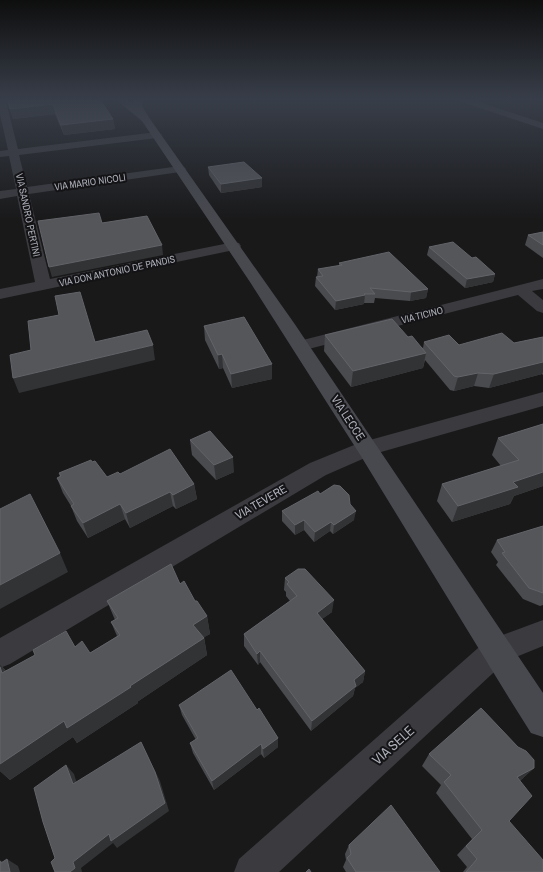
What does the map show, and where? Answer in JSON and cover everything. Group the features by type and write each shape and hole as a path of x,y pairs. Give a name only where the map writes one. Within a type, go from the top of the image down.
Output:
{"street":[{"name":"VIA SANDRO PERTINI","path":"12,139 44,286"},
{"path":"0,154 91,139"},
{"name":"VIA LECCE","path":"159,139 301,346 496,651 543,721"},
{"name":"VIA MARIO NICOLI","path":"0,195 180,169"},
{"name":"VIA DON ANTONIO DE PANDIS","path":"0,294 234,246"},
{"name":"VIA TICINO","path":"301,346 543,284"},
{"path":"521,290 543,308"},
{"name":"VIA TEVERE","path":"0,654 318,469 367,448 543,399"},
{"name":"VIA SELE","path":"252,872 496,651 543,633"}],"building":[{"path":"244,162 262,178 221,184 208,167"},
{"path":"99,213 102,223 147,216 162,245 49,267 38,221"},
{"path":"543,232 543,245 528,235"},
{"path":"453,242 472,258 476,257 495,274 467,279 429,247"},
{"path":"389,252 428,289 411,292 370,288 375,294 364,294 365,295 336,301 316,277 323,276 318,269 342,265 339,263"},
{"path":"80,292 95,342 147,330 153,345 13,378 10,355 31,350 28,321 59,315 55,296"},
{"path":"244,317 272,364 231,374 222,354 218,355 204,326"},
{"path":"392,319 408,337 412,336 426,353 353,371 325,335"},
{"path":"502,333 514,343 543,337 543,362 494,374 478,373 458,377 454,376 424,342 449,335 459,345"},
{"path":"543,424 543,472 513,482 518,487 458,506 442,484 519,460 498,438"},
{"path":"210,431 233,457 214,465 190,440"},
{"path":"170,449 194,484 173,495 170,492 126,513 120,504 83,523 71,506 74,504 57,478 61,476 59,473 91,460 92,462 95,461 107,477 118,472 120,474"},
{"path":"334,485 340,486 349,495 350,504 356,511 334,525 331,522 315,532 304,520 295,525 282,511 318,491 320,494"},
{"path":"30,494 60,553 0,585 0,509"},
{"path":"543,526 543,593 529,588 502,553 505,552 497,540"},
{"path":"171,564 180,584 184,581 195,601 197,601 207,616 193,625 204,638 67,728 64,721 0,764 0,667 2,673 35,655 33,650 66,631 75,647 82,641 90,653 120,635 111,622 118,618 107,601"},
{"path":"298,569 305,569 334,600 317,613 365,671 354,680 356,686 312,721 260,651 257,654 244,634 297,596 287,584 289,582 285,578"},
{"path":"231,670 257,710 259,708 278,738 263,749 261,744 212,781 190,743 198,738 179,705"},
{"path":"481,708 518,747 526,751 534,760 534,768 517,777 532,796 509,821 543,860 543,872 466,872 477,859 466,846 482,830 444,782 451,775 429,754"},
{"path":"141,742 155,772 165,803 111,841 109,834 73,862 75,868 70,872 55,872 51,862 55,858 34,788 66,765 73,784"},
{"path":"391,805 440,872 356,872 347,858 351,854 349,845"},
{"path":"7,859 10,872 0,872 0,861 1,863"}]}
